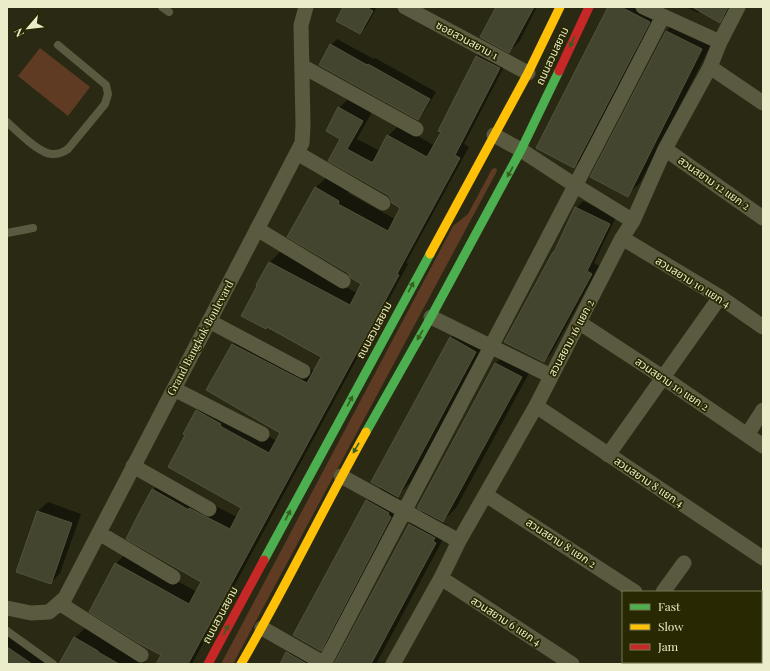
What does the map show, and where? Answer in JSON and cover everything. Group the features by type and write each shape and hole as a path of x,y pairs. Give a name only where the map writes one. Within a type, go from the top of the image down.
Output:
{"street":[{"name":"Grand Bangkok Boulevard","path":"7,608 31,613 49,612 65,598 302,143 301,25 306,7"},
{"name":"ซอยสวนสยาม 1","path":"405,7 528,73"},
{"name":"ถนนสวนสยาม","path":"208,664 528,73 560,7"},
{"name":"ถนนสวนสยาม","path":"241,664 262,628 341,476 431,317 522,150 588,7"},
{"path":"643,7 720,42"},
{"name":"สวนสยาม 16 แยก 2","path":"398,662 459,541 536,406 622,238 633,221 665,149 710,67 720,42 738,7"},
{"path":"262,628 324,664 492,347 663,16"},
{"path":"302,66 416,129"},
{"path":"710,67 763,103"},
{"path":"494,136 522,150 576,186 633,221"},
{"name":"สวนสยาม 12 แยก 2","path":"665,149 763,218"},
{"path":"297,153 383,203"},
{"path":"257,229 343,281"},
{"name":"สวนสยาม 10 แยก 4","path":"622,238 720,297 763,327"},
{"path":"608,455 720,297"},
{"path":"431,317 551,376"},
{"path":"209,321 303,371"},
{"name":"สวนสยาม 10 แยก 2","path":"580,322 763,446"},
{"path":"174,389 262,434"},
{"name":"สวนสยาม 8 แยก 4","path":"536,406 608,455 761,553"},
{"path":"747,435 763,410"},
{"path":"133,466 208,510"},
{"path":"341,476 459,541"},
{"name":"สวนสยาม 8 แยก 2","path":"486,495 633,591"},
{"path":"99,533 173,577"},
{"path":"664,591 684,563"},
{"name":"สวนสยาม 6 แยก 4","path":"441,578 572,664"},
{"path":"59,603 141,655"}],"lane":[{"path":"162,7 170,12"},
{"path":"7,122 43,152 52,155 68,149 105,104 108,94 106,85 58,45"},
{"path":"7,233 33,228"},
{"path":"7,631 53,664"}],"shaded area":[{"path":"40,48 90,87 68,116 18,76"},
{"path":"496,168 497,171 233,664 221,664 453,226 468,214 492,169"}],"building":[{"path":"343,7 366,7 373,11 360,34 336,21"},
{"path":"496,7 534,7 509,53 480,37"},
{"path":"608,7 621,7 650,22 574,168 536,148"},
{"path":"692,7 728,7 720,23"},
{"path":"666,31 702,49 628,197 590,177"},
{"path":"330,44 430,99 418,120 319,65"},
{"path":"476,56 500,68 455,155 460,158 397,274 399,275 188,664 156,664 161,655 140,644 89,612 115,563 189,604 201,582 126,539 139,513 152,489 189,510 189,508 230,529 241,508 168,467 185,435 183,434 196,410 221,424 220,426 269,453 280,433 206,390 232,344 307,383 321,357 267,327 266,329 241,316 257,286 256,285 269,262 350,305 361,284 351,278 348,273 287,237 315,187 339,201 338,204 388,231 400,208 392,203 388,195 328,161 340,139 326,131 338,107 363,121 347,149 373,162 387,135 427,157 441,132 438,131"},
{"path":"575,207 610,224 587,271 592,274 544,362 504,342 554,252"},
{"path":"450,337 476,352 398,497 371,482"},
{"path":"495,363 522,377 443,522 417,508"},
{"path":"366,500 389,513 388,515 391,517 321,651 293,635"},
{"path":"37,511 72,523 51,584 16,572"},
{"path":"409,524 435,538 433,541 436,543 371,664 334,664"},
{"path":"74,637 98,652 119,664 59,664"},
{"path":"7,647 32,664 7,664"},
{"path":"286,652 307,664 280,664"}],"traffic: fast":[{"path":"366,432 431,317 521,150 559,71"},
{"path":"264,560 430,254"}],"traffic: slow":[{"path":"430,254 528,73 560,7"},
{"path":"241,664 366,432"}],"traffic: jam":[{"path":"559,71 589,7"},
{"path":"208,664 264,560"}]}
